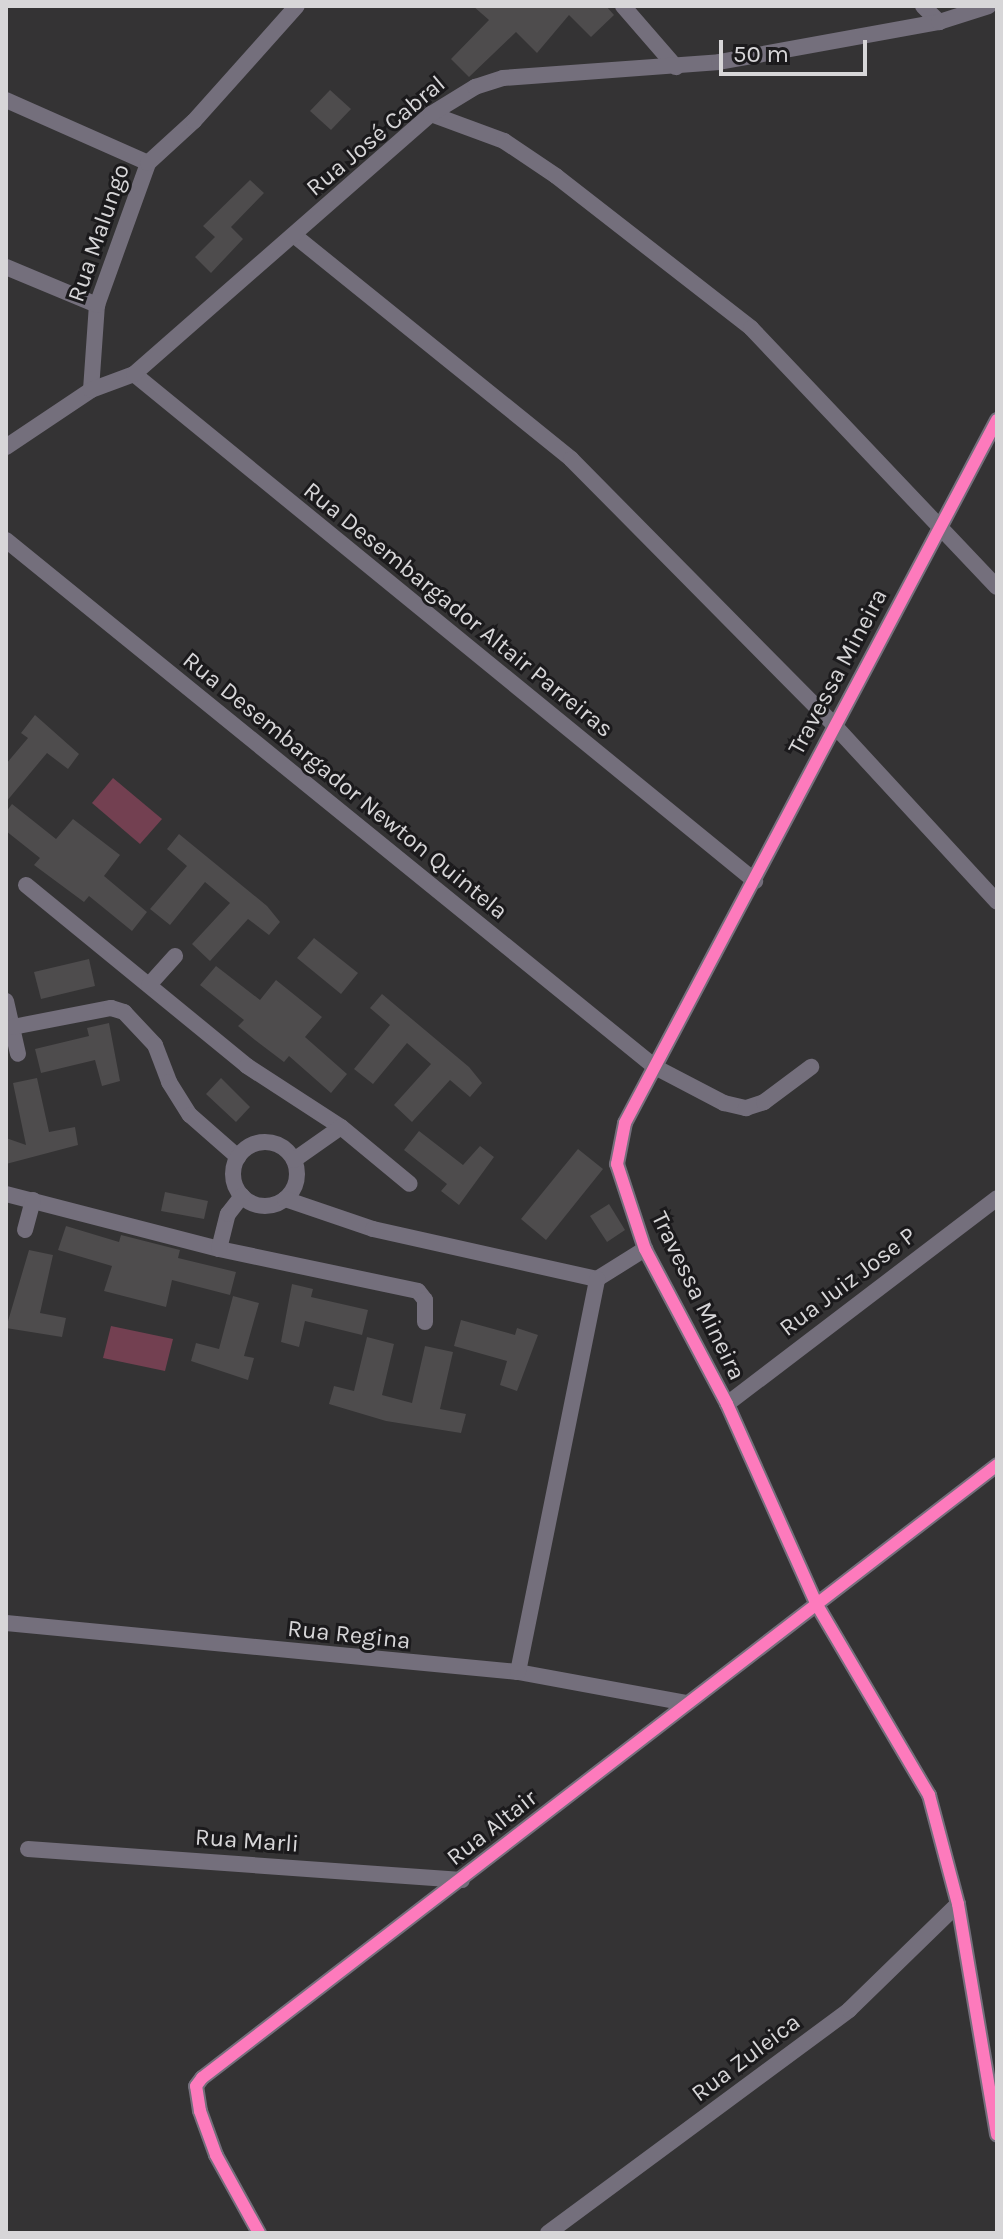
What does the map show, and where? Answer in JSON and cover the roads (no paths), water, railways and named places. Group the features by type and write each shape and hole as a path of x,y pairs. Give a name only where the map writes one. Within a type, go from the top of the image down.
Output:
{"street":[{"name":"Rua Malungo","path":"91,390 97,305 148,163 194,121 297,6"},
{"path":"623,6 676,67"},
{"path":"923,6 939,22"},
{"name":"Rua José Cabral","path":"6,447 91,390 134,374 431,114 475,87 503,78 676,67 939,22 989,6"},
{"path":"6,100 148,163"},
{"path":"431,114 504,141 660,252 751,328 997,587"},
{"path":"295,236 571,459 833,724 997,902"},
{"path":"6,267 97,305"},
{"name":"Rua Desembargador Altair Parreiras","path":"134,374 755,881"},
{"name":"Travessa Mineira","path":"997,420 942,528 833,724 755,881 625,1123 617,1149 621,1180 645,1249 727,1404 817,1605 929,1795 958,1904 997,2135"},
{"name":"Rua Desembargador Newton Quintela","path":"6,540 655,1067 724,1103 746,1108 764,1102 811,1067"},
{"path":"26,885 247,1066 341,1127 410,1184"},
{"path":"149,985 175,956"},
{"path":"6,1001 18,1054"},
{"path":"13,1027 111,1008 124,1012 155,1045 169,1082 190,1115 238,1157"},
{"path":"294,1160 341,1127"},
{"path":"285,1199 297,1179 294,1160 272,1142 253,1144 238,1157 233,1176 242,1196 262,1206 285,1199 373,1229 597,1279 645,1249"},
{"path":"6,1194 219,1249 418,1291 425,1300 425,1322"},
{"path":"219,1249 228,1214 242,1196"},
{"name":"Rua Juiz Jose P","path":"727,1404 997,1198"},
{"path":"25,1230 33,1200"},
{"path":"518,1672 597,1279"},
{"name":"Rua Altair","path":"259,2233 216,2155 196,2086 997,1465"},
{"name":"Rua Regina","path":"6,1623 518,1672 687,1703"},
{"name":"Rua Marli","path":"28,1849 462,1880"},
{"name":"Rua Zuleica","path":"548,2233 849,2010 958,1904"}]}
